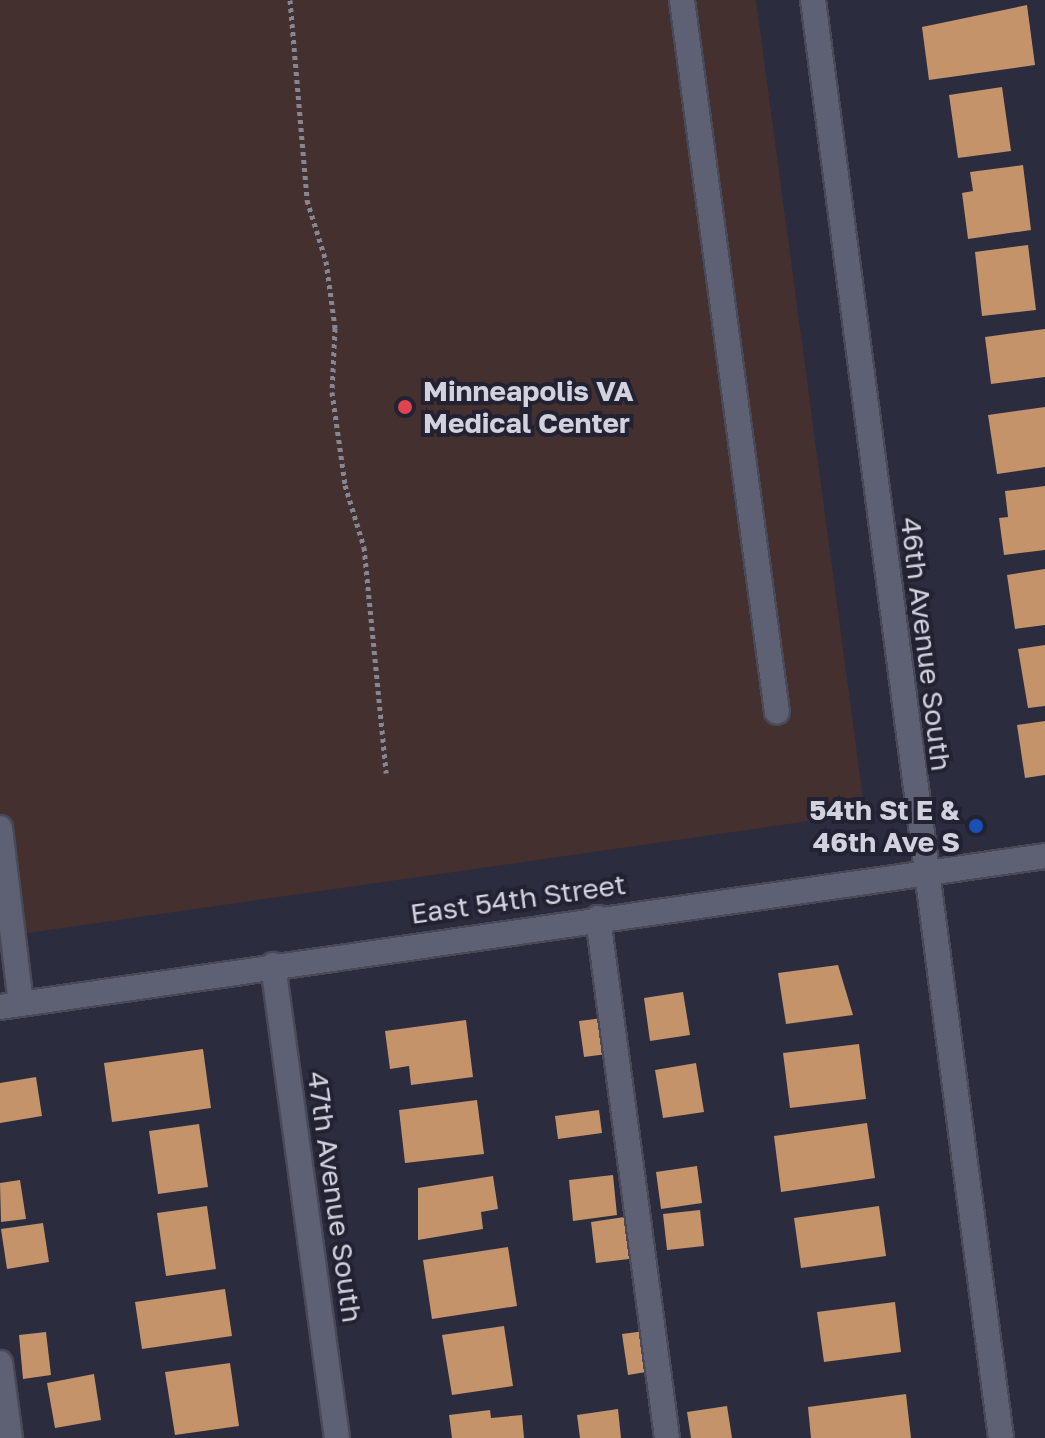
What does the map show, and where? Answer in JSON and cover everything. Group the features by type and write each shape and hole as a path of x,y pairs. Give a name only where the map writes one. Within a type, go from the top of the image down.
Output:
{"street":[{"path":"682,0 777,712"},
{"name":"46th Avenue South","path":"813,0 1001,1438"},
{"path":"0,828 11,1006"},
{"name":"East 54th Street","path":"11,1006 273,965 1045,856"},
{"path":"598,918 667,1438"},
{"name":"47th Avenue South","path":"273,965 337,1438"},
{"path":"0,1363 10,1438"}],"path":[{"path":"290,0 307,200 326,261 335,328 332,392 345,485 364,547 386,773"}],"shaded area":[{"name":"Minneapolis VA Medical Center","path":"0,0 756,0 865,813 0,937"}],"building":[{"path":"1027,5 1035,65 929,80 922,27"},
{"path":"1002,87 1011,151 958,158 949,95"},
{"path":"1023,165 1031,230 968,239 962,193 973,191 970,172"},
{"path":"1028,245 1036,310 982,316 975,252"},
{"path":"1045,329 1045,377 991,384 985,337"},
{"path":"1045,407 1045,467 997,474 988,415"},
{"path":"1045,486 1045,550 1004,555 999,518 1008,517 1005,491"},
{"path":"1045,569 1045,625 1015,629 1007,575"},
{"path":"1045,645 1045,706 1028,708 1018,649"},
{"path":"1045,721 1045,775 1025,778 1017,725"},
{"path":"838,965 853,1015 786,1024 778,973"},
{"path":"683,992 690,1035 650,1041 644,998"},
{"path":"603,1018 607,1054 584,1057 579,1021"},
{"path":"466,1020 473,1077 411,1085 409,1066 390,1069 385,1031"},
{"path":"859,1044 866,1099 790,1108 783,1053"},
{"path":"203,1049 211,1108 112,1122 104,1063"},
{"path":"696,1063 704,1112 663,1118 655,1070"},
{"path":"36,1077 42,1116 0,1123 0,1083"},
{"path":"477,1100 484,1154 405,1163 399,1110"},
{"path":"599,1110 602,1133 558,1139 555,1116"},
{"path":"867,1123 875,1178 781,1192 774,1136"},
{"path":"199,1124 208,1187 158,1194 149,1131"},
{"path":"697,1166 702,1203 661,1209 656,1172"},
{"path":"613,1175 617,1215 573,1221 569,1180"},
{"path":"493,1176 498,1209 481,1212 483,1229 418,1240 418,1188"},
{"path":"20,1180 26,1219 1,1222 0,1183"},
{"path":"207,1206 216,1269 166,1276 157,1213"},
{"path":"879,1206 886,1256 801,1268 794,1218"},
{"path":"700,1210 704,1246 667,1250 663,1214"},
{"path":"631,1216 637,1258 596,1263 591,1222"},
{"path":"43,1223 49,1262 7,1269 1,1229"},
{"path":"508,1247 517,1306 432,1319 423,1260"},
{"path":"225,1289 232,1336 142,1349 135,1302"},
{"path":"895,1302 901,1352 824,1362 817,1312"},
{"path":"504,1326 513,1386 452,1395 442,1335"},
{"path":"645,1331 652,1371 628,1375 622,1334"},
{"path":"46,1332 51,1375 23,1379 19,1335"},
{"path":"230,1363 239,1426 175,1435 165,1372"},
{"path":"94,1374 101,1420 55,1428 47,1383"},
{"path":"906,1394 911,1438 811,1438 808,1407"},
{"path":"727,1406 732,1438 691,1438 687,1412"},
{"path":"618,1409 621,1438 580,1438 577,1415"},
{"path":"490,1410 491,1418 522,1415 524,1438 452,1438 449,1415"}],"place":[{"name":"Minneapolis VA Medical Center","path":"405,407"},
{"name":"54th St E & 46th Ave S","path":"976,826"}]}
